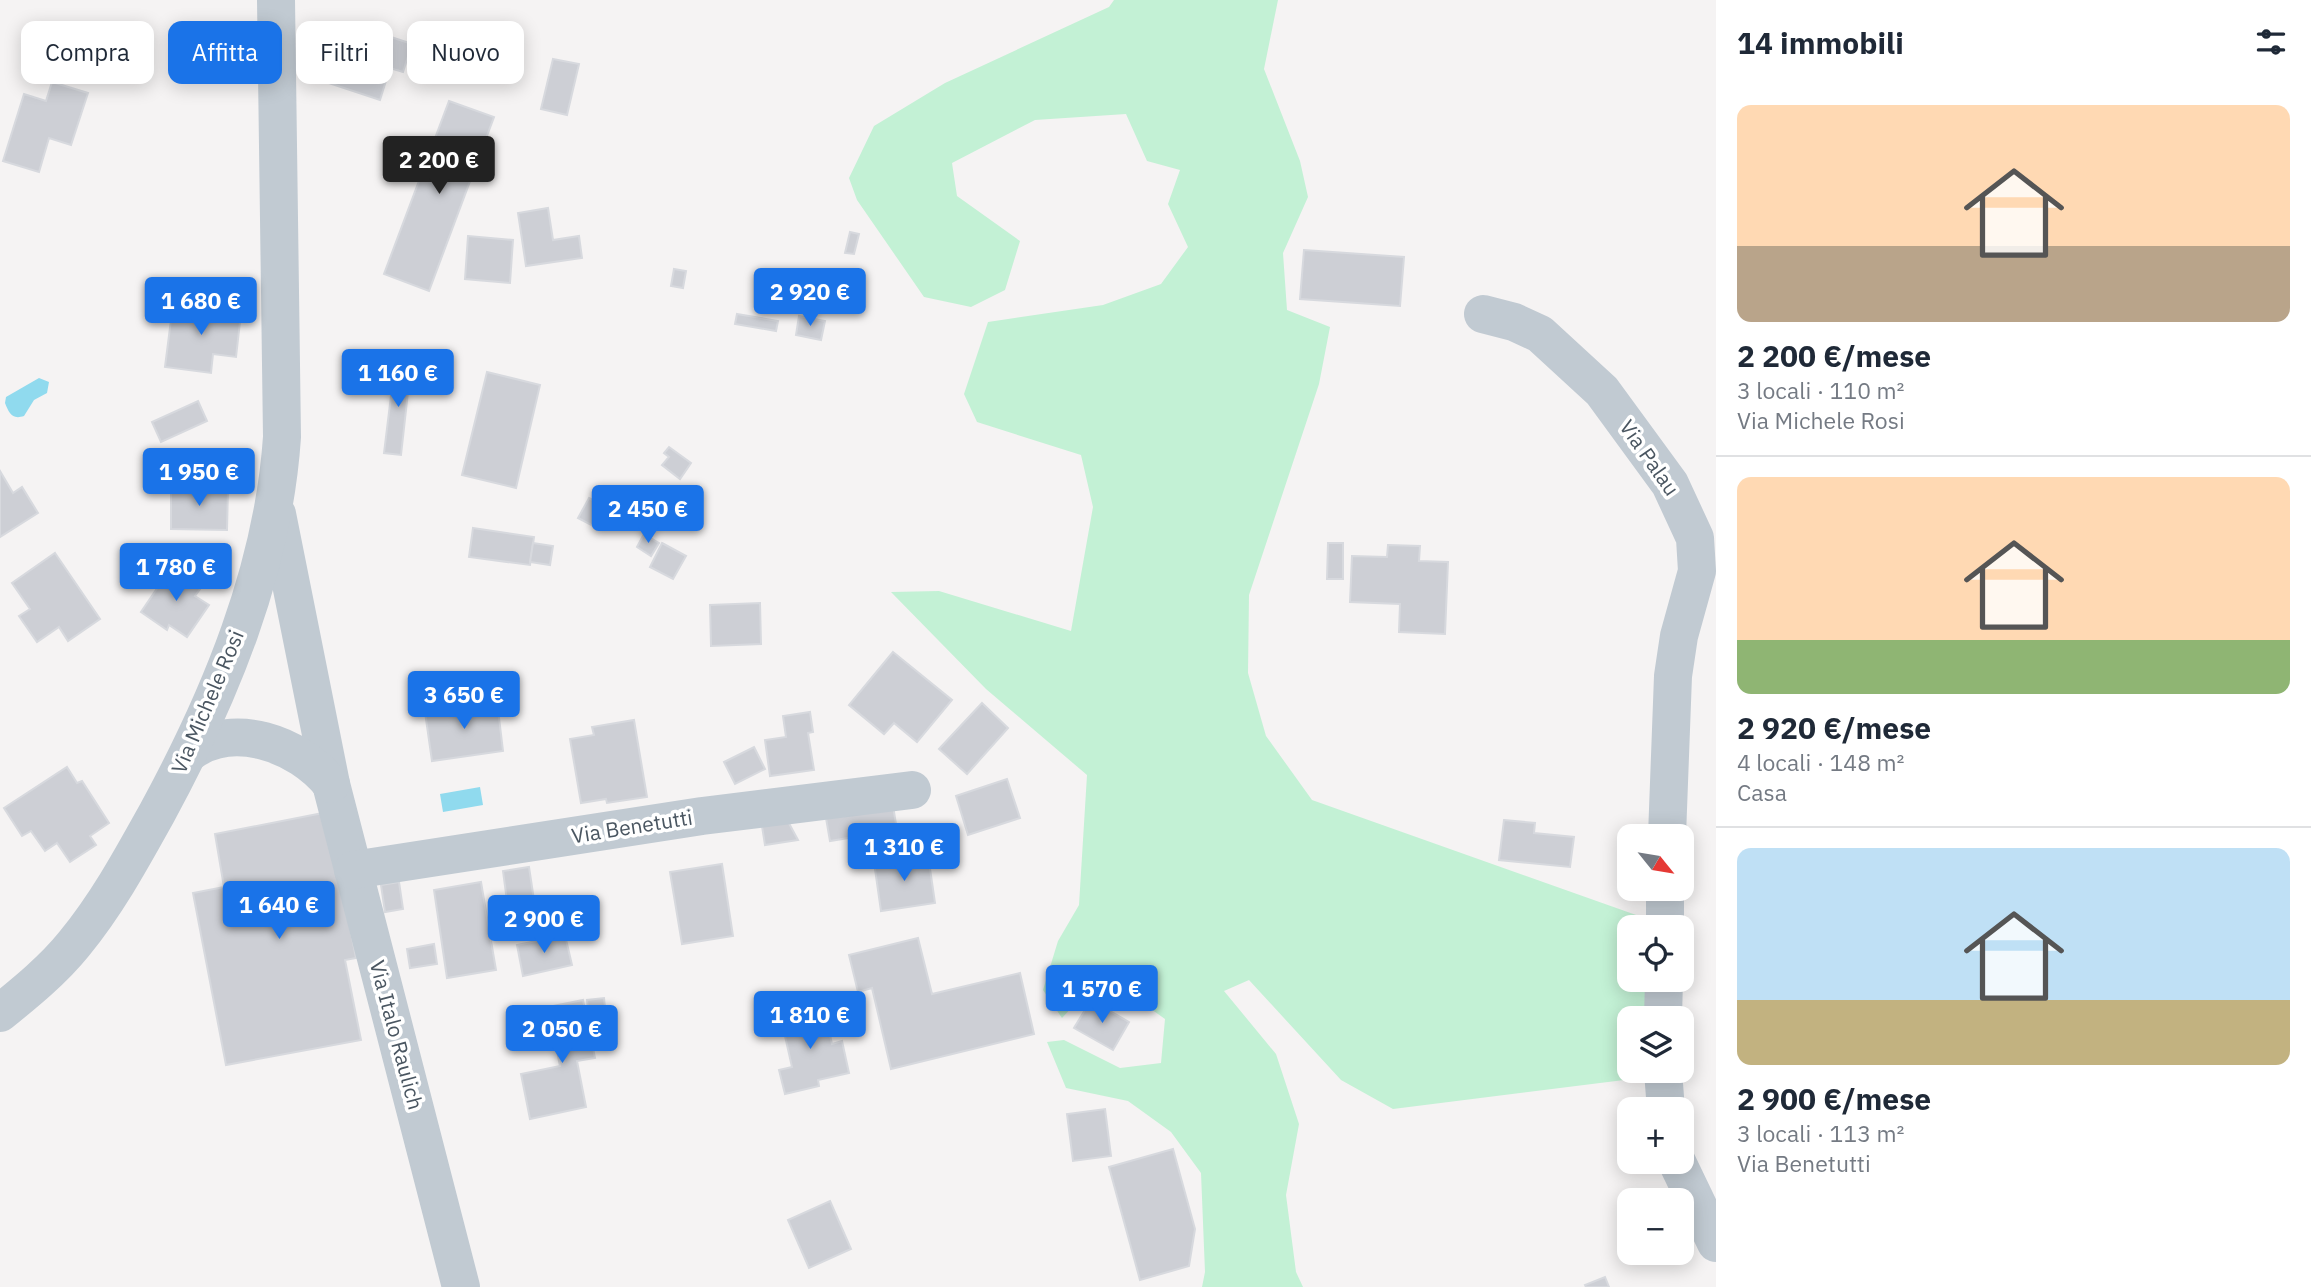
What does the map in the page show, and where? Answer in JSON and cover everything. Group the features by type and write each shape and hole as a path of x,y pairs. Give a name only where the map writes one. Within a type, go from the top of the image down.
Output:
{"street":[{"name":"Via Michele Rosi","path":"0,1013 55,965 89,925 138,848 189,753 222,679 246,610 275,505 282,437 276,0"},
{"name":"Via Palau","path":"1483,314 1514,322 1540,334 1602,391 1670,484 1693,532 1698,571 1674,662 1667,824"},
{"name":"Via Italo Raulich","path":"275,505 331,784 461,1287"},
{"path":"189,753 200,745 223,739 265,741 302,757 321,771 331,784"},
{"name":"Via Benetutti","path":"353,870 688,818 912,790"},
{"path":"1683,1174 1716,1243"}],"green space":[{"path":"1114,0 1278,0 1264,69 1300,161 1308,197 1283,253 1287,310 1330,327 1319,384 1249,595 1248,673 1266,736 1312,800 1636,915 1617,915 1617,992 1654,992 1655,1006 1617,1006 1617,1081 1393,1109 1341,1080 1249,980 1224,991 1276,1054 1299,1124 1286,1195 1296,1272 1303,1287 1202,1287 1205,1272 1201,1173 1171,1132 1128,1101 1066,1088 1047,1042 1064,1040 1120,1068 1161,1063 1165,1019 1134,997 1089,989 1062,1018 1043,990 1058,941 1079,905 1087,775 986,689 891,592 939,591 1071,631 1093,507 1081,455 977,422 964,394 988,322 1103,305 1161,284 1188,247 1168,204 1180,170 1147,161 1126,114 1035,120 952,163 957,196 1020,241 1005,290 971,307 924,297 857,200 849,178 874,126 945,83 1109,7"}],"water":[{"path":"39,378 49,382 47,393 34,400 24,416 12,415 5,403 6,397"},
{"path":"480,787 483,805 443,812 440,794"}],"building":[{"path":"393,38 407,42 407,60 403,72 393,69"},
{"path":"553,59 579,64 567,115 541,109"},
{"path":"51,84 88,93 71,145 49,138 39,172 3,161 24,94 46,101"},
{"path":"332,84 385,84 380,100"},
{"path":"449,101 494,117 429,291 384,274"},
{"path":"548,208 553,240 579,236 582,258 526,266 518,213"},
{"path":"850,232 859,234 854,254 845,253"},
{"path":"468,236 513,240 510,283 465,279"},
{"path":"1304,250 1404,257 1400,306 1300,299"},
{"path":"674,269 686,271 683,288 671,286"},
{"path":"173,304 241,313 236,357 213,354 211,373 165,367"},
{"path":"737,314 778,321 776,331 735,324"},
{"path":"799,316 825,321 821,340 796,335"},
{"path":"395,363 411,365 401,455 384,453"},
{"path":"487,372 540,385 516,488 462,475"},
{"path":"198,401 207,421 161,442 152,422"},
{"path":"669,447 691,463 680,479 662,465 669,457 664,453"},
{"path":"0,471 13,493 22,487 38,513 0,537"},
{"path":"171,486 228,488 227,530 171,529"},
{"path":"589,498 606,507 595,527 578,518"},
{"path":"473,528 534,537 530,565 469,557"},
{"path":"644,534 659,543 651,556 637,547"},
{"path":"533,543 553,546 550,565 530,562"},
{"path":"662,543 686,556 673,579 650,567"},
{"path":"1328,543 1343,543 1343,579 1327,579"},
{"path":"1388,545 1420,546 1419,561 1448,562 1445,634 1399,632 1400,604 1350,602 1352,556 1387,557"},
{"path":"55,553 100,619 68,641 59,627 37,642 19,616 30,609 12,583"},
{"path":"173,565 203,585 195,596 209,605 187,637 169,625 167,630 141,612"},
{"path":"760,603 761,644 711,646 710,605"},
{"path":"893,652 952,700 917,742 894,723 884,734 849,705"},
{"path":"497,701 503,751 432,761 425,712"},
{"path":"982,703 1008,728 967,774 939,749"},
{"path":"810,712 813,732 808,733 814,770 770,776 765,740 786,737 783,716"},
{"path":"634,720 647,797 607,803 606,799 581,803 570,739 594,735 592,727"},
{"path":"754,747 765,769 735,784 724,762"},
{"path":"67,767 77,783 82,781 109,823 90,836 96,845 70,862 57,843 45,851 31,831 22,836 4,808"},
{"path":"1007,779 1020,818 968,835 956,796"},
{"path":"893,806 897,830 830,841 826,818"},
{"path":"328,812 356,958 345,960 361,1040 226,1065 193,893 224,887 215,834"},
{"path":"785,816 798,840 765,845 761,820"},
{"path":"1504,820 1535,823 1534,833 1574,837 1570,867 1499,860"},
{"path":"928,855 935,903 881,911 874,862"},
{"path":"722,864 733,936 682,944 670,872"},
{"path":"529,867 537,920 498,927 495,903 507,901 503,871"},
{"path":"399,882 403,909 385,912 381,885"},
{"path":"481,882 496,970 447,978 434,890"},
{"path":"565,935 572,965 523,976 517,945"},
{"path":"918,938 932,994 1020,973 1034,1034 891,1069 872,988 858,992 849,955"},
{"path":"434,944 437,964 410,968 407,949"},
{"path":"604,998 607,1026 590,1028 587,1000"},
{"path":"583,1000 595,1058 577,1061 586,1107 530,1119 521,1074 560,1066 548,1007"},
{"path":"1091,1000 1129,1022 1113,1050 1074,1028"},
{"path":"808,1007 810,1015 825,1012 832,1044 842,1041 849,1073 818,1080 819,1086 785,1094 779,1070 792,1067 780,1014"},
{"path":"1105,1109 1111,1156 1073,1161 1067,1114"},
{"path":"1173,1149 1195,1229 1189,1266 1140,1280 1109,1167"},
{"path":"830,1201 851,1249 809,1268 788,1220"},
{"path":"1605,1277 1609,1287 1585,1285"}]}
